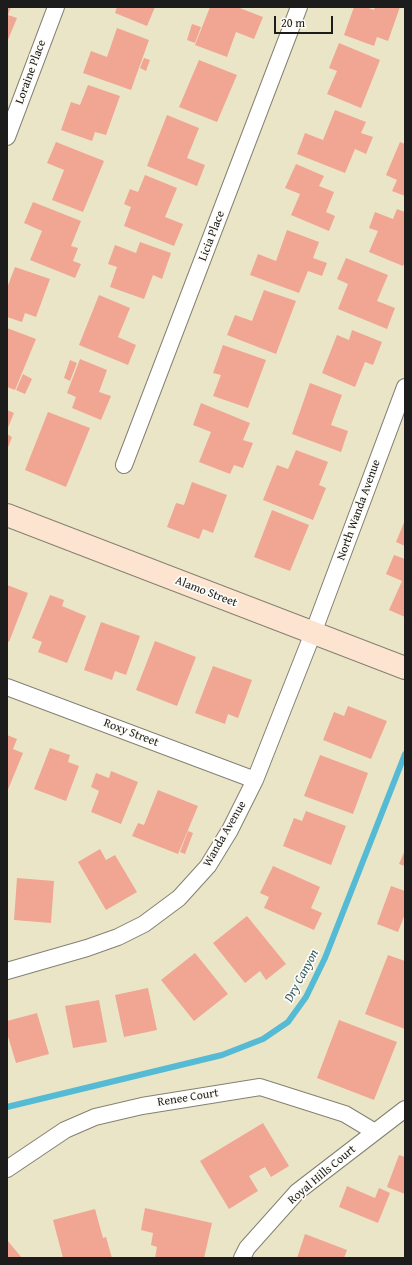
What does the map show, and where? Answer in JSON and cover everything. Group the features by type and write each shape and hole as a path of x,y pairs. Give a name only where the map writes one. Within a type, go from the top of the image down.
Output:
{"main road":[{"name":"Alamo Street","path":"7,515 405,668"}],"street":[{"name":"Loraine Place","path":"7,137 56,7"},
{"name":"Licia Place","path":"124,465 300,7"},
{"name":"North Wanda Avenue","path":"313,633 405,387"},
{"name":"Wanda Avenue","path":"7,971 87,948 118,937 144,924 179,898 208,866 230,830 255,780 313,633"},
{"name":"Roxy Street","path":"7,687 255,780"},
{"name":"Renee Court","path":"7,1169 65,1130 95,1117 142,1106 260,1086 345,1114 375,1132"},
{"name":"Royal Hills Court","path":"244,1253 297,1192 405,1110"}],"building":[{"path":"7,7 11,7 8,15 17,18 7,42"},
{"path":"117,7 155,7 147,26 115,13"},
{"path":"210,7 237,7 263,17 254,39 236,32 227,57 195,45"},
{"path":"354,7 366,7 374,10 375,7 400,7 388,41 377,37 374,46 344,35"},
{"path":"192,24 201,27 195,43 187,40"},
{"path":"117,28 149,40 131,90 83,73 91,51 107,57"},
{"path":"339,43 380,60 361,108 327,94 337,71 329,68"},
{"path":"144,58 150,60 146,71 140,68"},
{"path":"199,60 237,75 217,122 179,107"},
{"path":"88,85 120,96 106,135 95,132 92,141 61,130 71,102 80,105"},
{"path":"335,110 366,122 361,133 373,137 366,154 355,149 345,173 297,154 305,133 323,140"},
{"path":"167,115 199,128 187,158 205,165 197,186 147,166"},
{"path":"56,142 104,161 83,212 52,200 64,170 47,163"},
{"path":"400,142 405,144 405,196 392,191 397,180 386,175"},
{"path":"296,164 324,176 319,186 334,192 326,212 335,216 329,231 291,215 300,194 285,188"},
{"path":"145,175 177,188 165,217 183,224 174,246 124,226 131,207 124,204 130,189 138,192"},
{"path":"33,202 81,221 71,246 78,248 73,261 81,264 75,278 30,260 42,231 24,223"},
{"path":"397,209 405,212 405,262 403,266 369,252 378,231 369,228 375,212 393,219"},
{"path":"287,230 319,242 313,258 327,263 322,276 308,271 299,293 250,275 258,254 276,261"},
{"path":"140,242 171,253 162,279 153,275 144,299 110,287 117,267 108,264 115,245 136,253"},
{"path":"346,258 388,275 377,301 395,308 387,329 338,309 348,284 337,279"},
{"path":"15,267 50,279 36,317 25,313 22,322 7,317 7,288"},
{"path":"264,290 296,301 276,354 227,335 235,315 252,321"},
{"path":"99,295 130,308 118,337 136,345 128,365 79,345"},
{"path":"7,328 36,339 15,390 7,387"},
{"path":"352,330 382,342 373,365 365,362 355,387 322,373 337,335 349,340"},
{"path":"223,345 266,360 248,408 213,396 221,375 213,373"},
{"path":"80,359 107,370 99,392 111,396 101,420 72,408 76,397 67,393"},
{"path":"70,360 77,363 70,381 64,378"},
{"path":"23,374 32,379 25,394 16,390"},
{"path":"310,383 342,395 331,425 348,431 341,452 292,434"},
{"path":"201,403 250,423 243,440 253,443 243,468 234,465 230,474 199,462 211,432 193,425"},
{"path":"7,410 14,413 7,430"},
{"path":"48,412 90,428 66,487 25,470"},
{"path":"7,434 12,437 7,450"},
{"path":"296,450 328,462 319,485 326,488 313,520 263,500 277,465 288,469"},
{"path":"192,482 227,495 213,533 203,529 199,539 167,527 176,503 184,505"},
{"path":"272,510 309,525 290,571 254,557"},
{"path":"405,520 405,546 396,542"},
{"path":"394,555 405,559 405,617 389,610 402,581 386,574"},
{"path":"7,585 28,593 9,642 7,641"},
{"path":"50,595 64,600 62,606 86,616 67,663 38,652 42,642 32,638"},
{"path":"101,622 140,636 126,675 115,671 112,680 84,670"},
{"path":"155,641 196,657 177,706 136,690"},
{"path":"213,666 252,680 238,718 228,714 225,724 195,713"},
{"path":"348,706 387,721 371,759 323,740 334,712 344,716"},
{"path":"7,735 17,739 13,749 23,753 7,792"},
{"path":"50,748 70,755 68,762 79,766 66,801 34,789"},
{"path":"320,755 368,773 353,814 304,796"},
{"path":"111,771 138,782 121,824 91,812 99,791 91,787 96,773 109,778"},
{"path":"158,790 198,806 178,854 132,836 138,823 144,825"},
{"path":"306,811 346,826 331,865 283,846 294,818 302,821"},
{"path":"188,831 193,833 185,854 180,852"},
{"path":"100,849 106,860 115,855 137,892 106,910 78,862"},
{"path":"405,850 405,866 399,864"},
{"path":"273,866 320,887 311,908 322,913 314,930 264,908 269,897 260,893"},
{"path":"17,878 54,881 51,923 14,920"},
{"path":"391,886 405,891 405,914 398,932 377,924"},
{"path":"247,916 286,964 266,980 260,971 245,983 213,943"},
{"path":"195,953 228,994 194,1021 161,980"},
{"path":"388,955 405,961 405,1029 365,1014"},
{"path":"148,988 157,1030 124,1037 115,995"},
{"path":"99,1000 107,1042 73,1048 65,1006"},
{"path":"37,1013 49,1054 16,1063 7,1033 7,1021"},
{"path":"339,1020 397,1042 374,1100 317,1078"},
{"path":"263,1123 289,1166 271,1177 265,1167 249,1176 258,1191 229,1209 200,1161"},
{"path":"399,1155 405,1157 405,1194 387,1187"},
{"path":"347,1186 375,1198 379,1188 390,1193 378,1223 339,1207"},
{"path":"145,1208 212,1223 204,1258 155,1258 157,1247 151,1245 153,1233 141,1230"},
{"path":"95,1209 103,1238 106,1237 112,1258 63,1258 53,1220"},
{"path":"305,1234 347,1250 344,1258 297,1258"},
{"path":"7,1240 22,1258 7,1258"}],"waterway":[{"name":"Dry Canyon","path":"7,1107 222,1055 263,1039 288,1022 306,997 325,958 405,754"}]}
